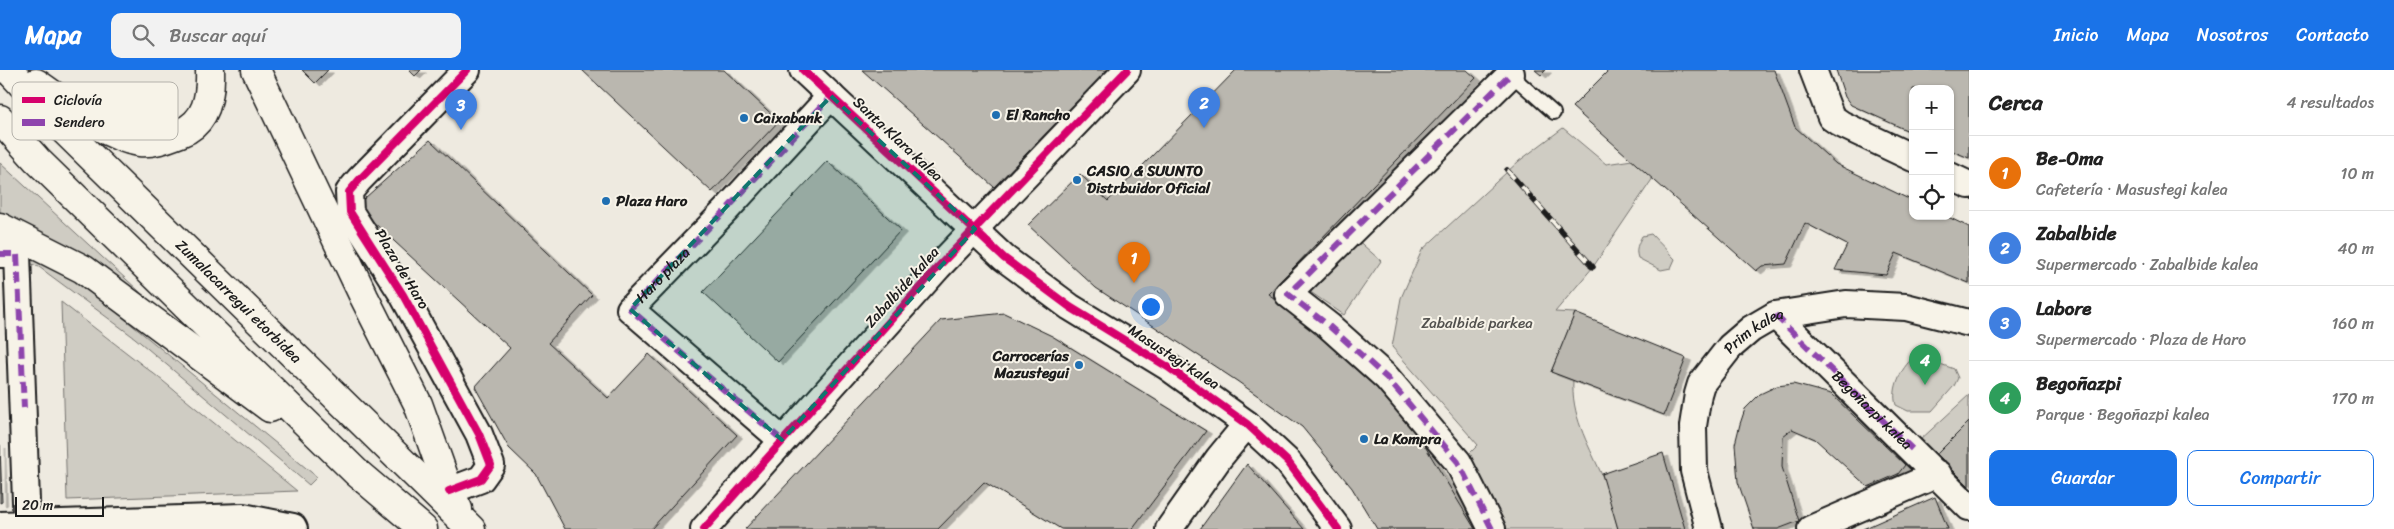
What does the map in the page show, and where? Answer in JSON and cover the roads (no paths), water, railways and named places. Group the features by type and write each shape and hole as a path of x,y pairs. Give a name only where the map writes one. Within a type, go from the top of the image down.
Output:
{"main road":[{"name":"Zumalacarregui etorbidea","path":"9,70 20,82"},
{"path":"17,70 35,82"},
{"path":"178,134 190,130 206,111 211,90 210,70"},
{"path":"256,70 360,288 418,404 449,492 467,525"},
{"path":"0,119 12,132"},
{"path":"19,140 356,472"},
{"name":"Zumalacarregui etorbidea","path":"74,140 467,525"},
{"path":"135,140 140,142 163,140"},
{"path":"0,228 83,269 356,472 423,529"}],"street":[{"name":"Plaza de Haro","path":"449,492 481,479 491,465 479,434 403,295 350,212 349,204 350,192 359,180 467,70"},
{"name":"Santa Klara kalea","path":"803,70 975,229"},
{"name":"Zabalbide kalea","path":"704,529 938,266 1128,70"},
{"path":"1813,70 1831,117 1841,124 1909,156"},
{"path":"1492,529 1458,462 1387,378 1329,326 1288,294 1509,72"},
{"name":"Haro plaza","path":"782,440 630,309 726,210 831,96"},
{"path":"1954,178 1969,185"},
{"name":"Masustegi kalea","path":"975,229 1004,258 1070,308 1168,366 1247,424 1288,462 1338,529"},
{"path":"0,254 17,254 27,526"},
{"name":"Prim kalea","path":"1710,529 1694,471 1693,426 1701,384 1730,348 1751,329 1775,315 1846,304 1906,307 1969,323"},
{"name":"Begoñazpi kalea","path":"1775,315 1938,474 1969,507"},
{"path":"1169,529 1219,458 1247,424"},
{"path":"1811,529 1938,474"},
{"path":"0,526 243,517 269,521 293,527 294,529"}],"lane":[{"path":"1509,72 1554,113"}],"railway":[{"path":"1507,170 1593,267 1591,266"}],"place":[{"name":"El Rancho","path":"996,115"},
{"name":"Caixabank","path":"744,118"},
{"name":"Zabalbide","path":"1204,128"},
{"name":"Labore","path":"461,130"},
{"name":"CASIO & SUUNTO Distrbuidor Oficial","path":"1077,180"},
{"name":"Plaza Haro","path":"606,201"},
{"name":"Be-Oma","path":"1134,283"},
{"name":"Carrocerías Mazustegui","path":"1079,365"},
{"name":"Begoñazpi","path":"1925,385"},
{"name":"La Kompra","path":"1364,439"}],"park label":[{"name":"Zabalbide parkea","path":"1477,323"}]}
